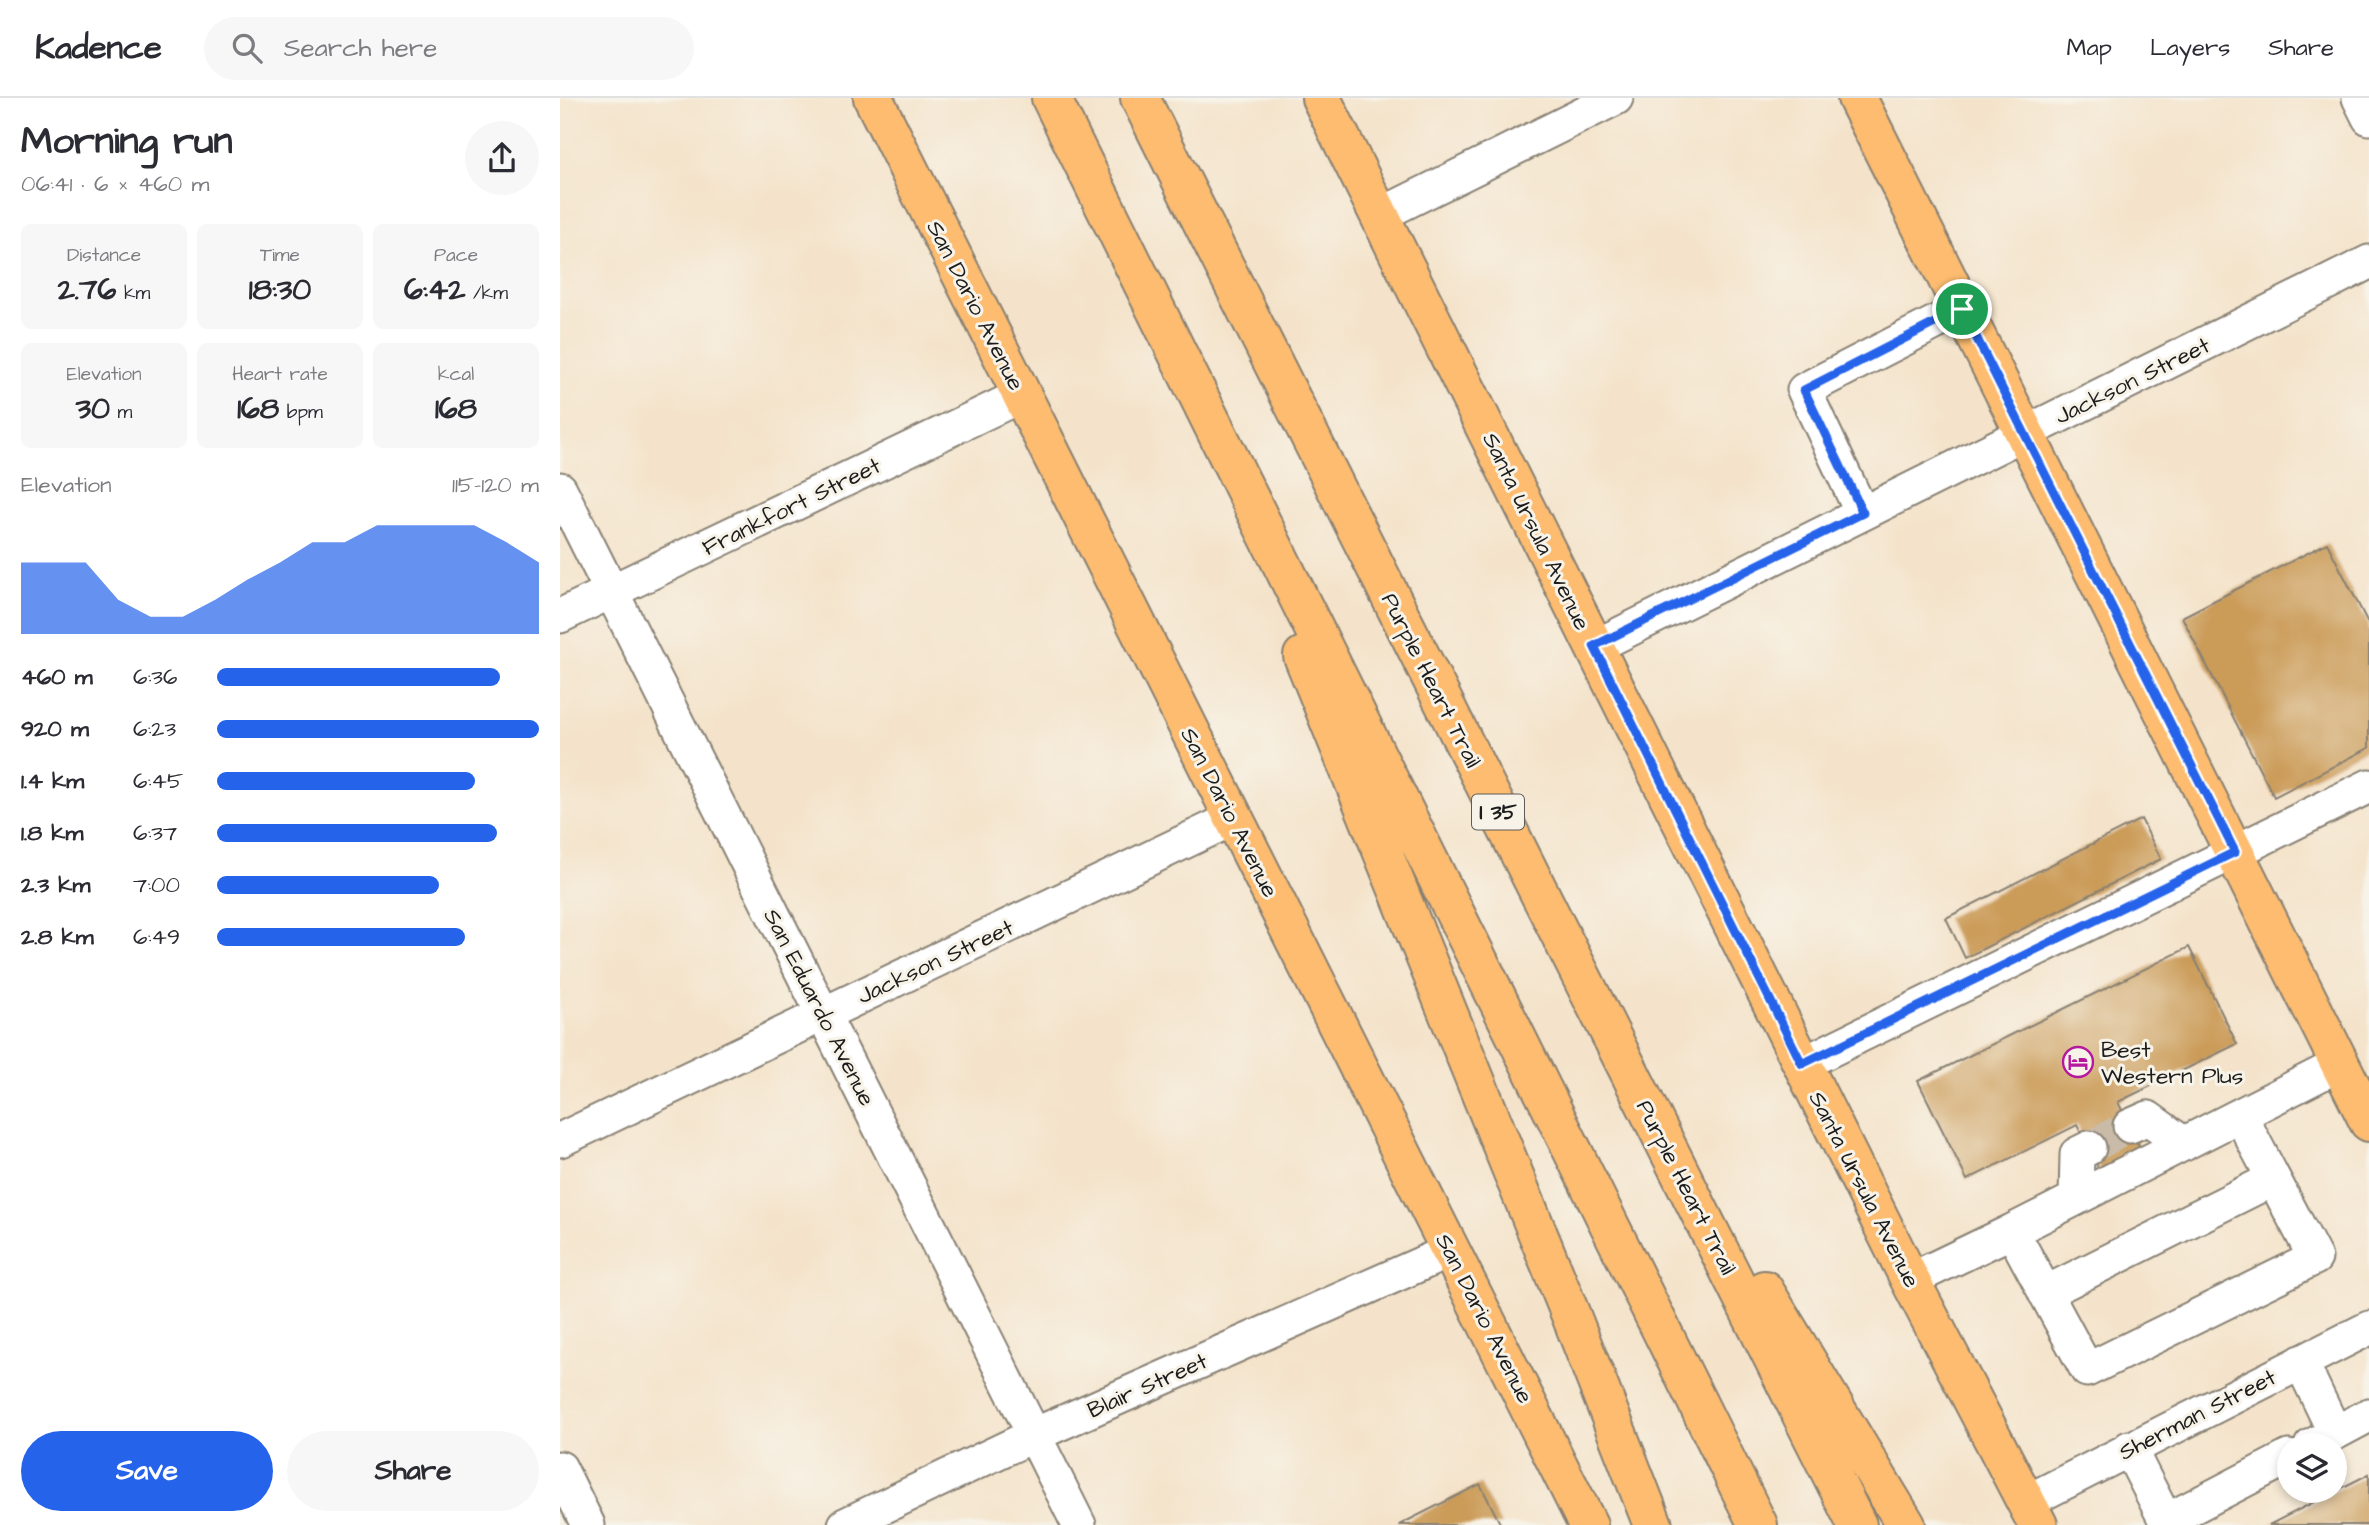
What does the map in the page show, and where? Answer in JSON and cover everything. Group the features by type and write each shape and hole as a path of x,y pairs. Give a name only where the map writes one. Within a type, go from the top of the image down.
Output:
{"main road":[{"name":"San Dario Avenue","path":"873,98 1588,1525"},
{"path":"1051,98 1181,355 1758,1525"},
{"name":"Purple Heart Trail","path":"1140,98 1857,1525"},
{"name":"Santa Ursula Avenue","path":"1321,98 1910,1280 2032,1513"},
{"path":"1857,98 2369,1122"},
{"path":"1181,355 1570,1312 1653,1525"},
{"path":"1609,1033 1906,1525"}],"street":[{"path":"1380,215 1616,98"},
{"path":"2359,98 2369,118"},
{"name":"Jackson Street","path":"1594,646 2369,262"},
{"path":"1863,513 1804,390 1962,309"},
{"name":"Frankfort Street","path":"560,616 1022,395"},
{"name":"San Eduardo Avenue","path":"560,489 1079,1525"},
{"path":"1802,1064 2369,786"},
{"name":"Jackson Street","path":"560,1140 1234,818"},
{"path":"1910,1280 2340,1064"},
{"path":"2012,1231 2087,1370 2315,1258 2240,1115"},
{"path":"2130,1126 2148,1118 2184,1144"},
{"path":"2076,1198 2077,1154 2089,1148"},
{"path":"2045,1293 2273,1179"},
{"name":"Blair Street","path":"845,1525 1034,1435 1450,1251"},
{"name":"Sherman Street","path":"2032,1513 2129,1448 2369,1328"},
{"path":"2301,1362 2321,1433"},
{"path":"2334,1433 2369,1415"},
{"path":"2129,1448 2165,1523 2277,1463"},
{"path":"560,1468 588,1525"}],"building":[{"path":"2327,543 2369,625 2369,748 2274,797 2182,617"},
{"path":"2141,819 2161,859 1965,958 1946,918"},
{"name":"Best Western Plus","path":"2189,947 2237,1044 2118,1102 2143,1154 2101,1173 2077,1125 1967,1180 1918,1081"},
{"path":"2369,1474 2369,1525 2269,1525 2312,1503 2347,1503 2347,1485"},
{"path":"1480,1484 1501,1525 1399,1525"}],"tunnel":[{"path":"2089,1148 2130,1126"}],"place":[{"name":"Best Western Plus","path":"2078,1062"}],"route":[{"path":"1962,309 2235,852 1802,1064 1594,646 1863,513 1804,390 1962,309"}]}
